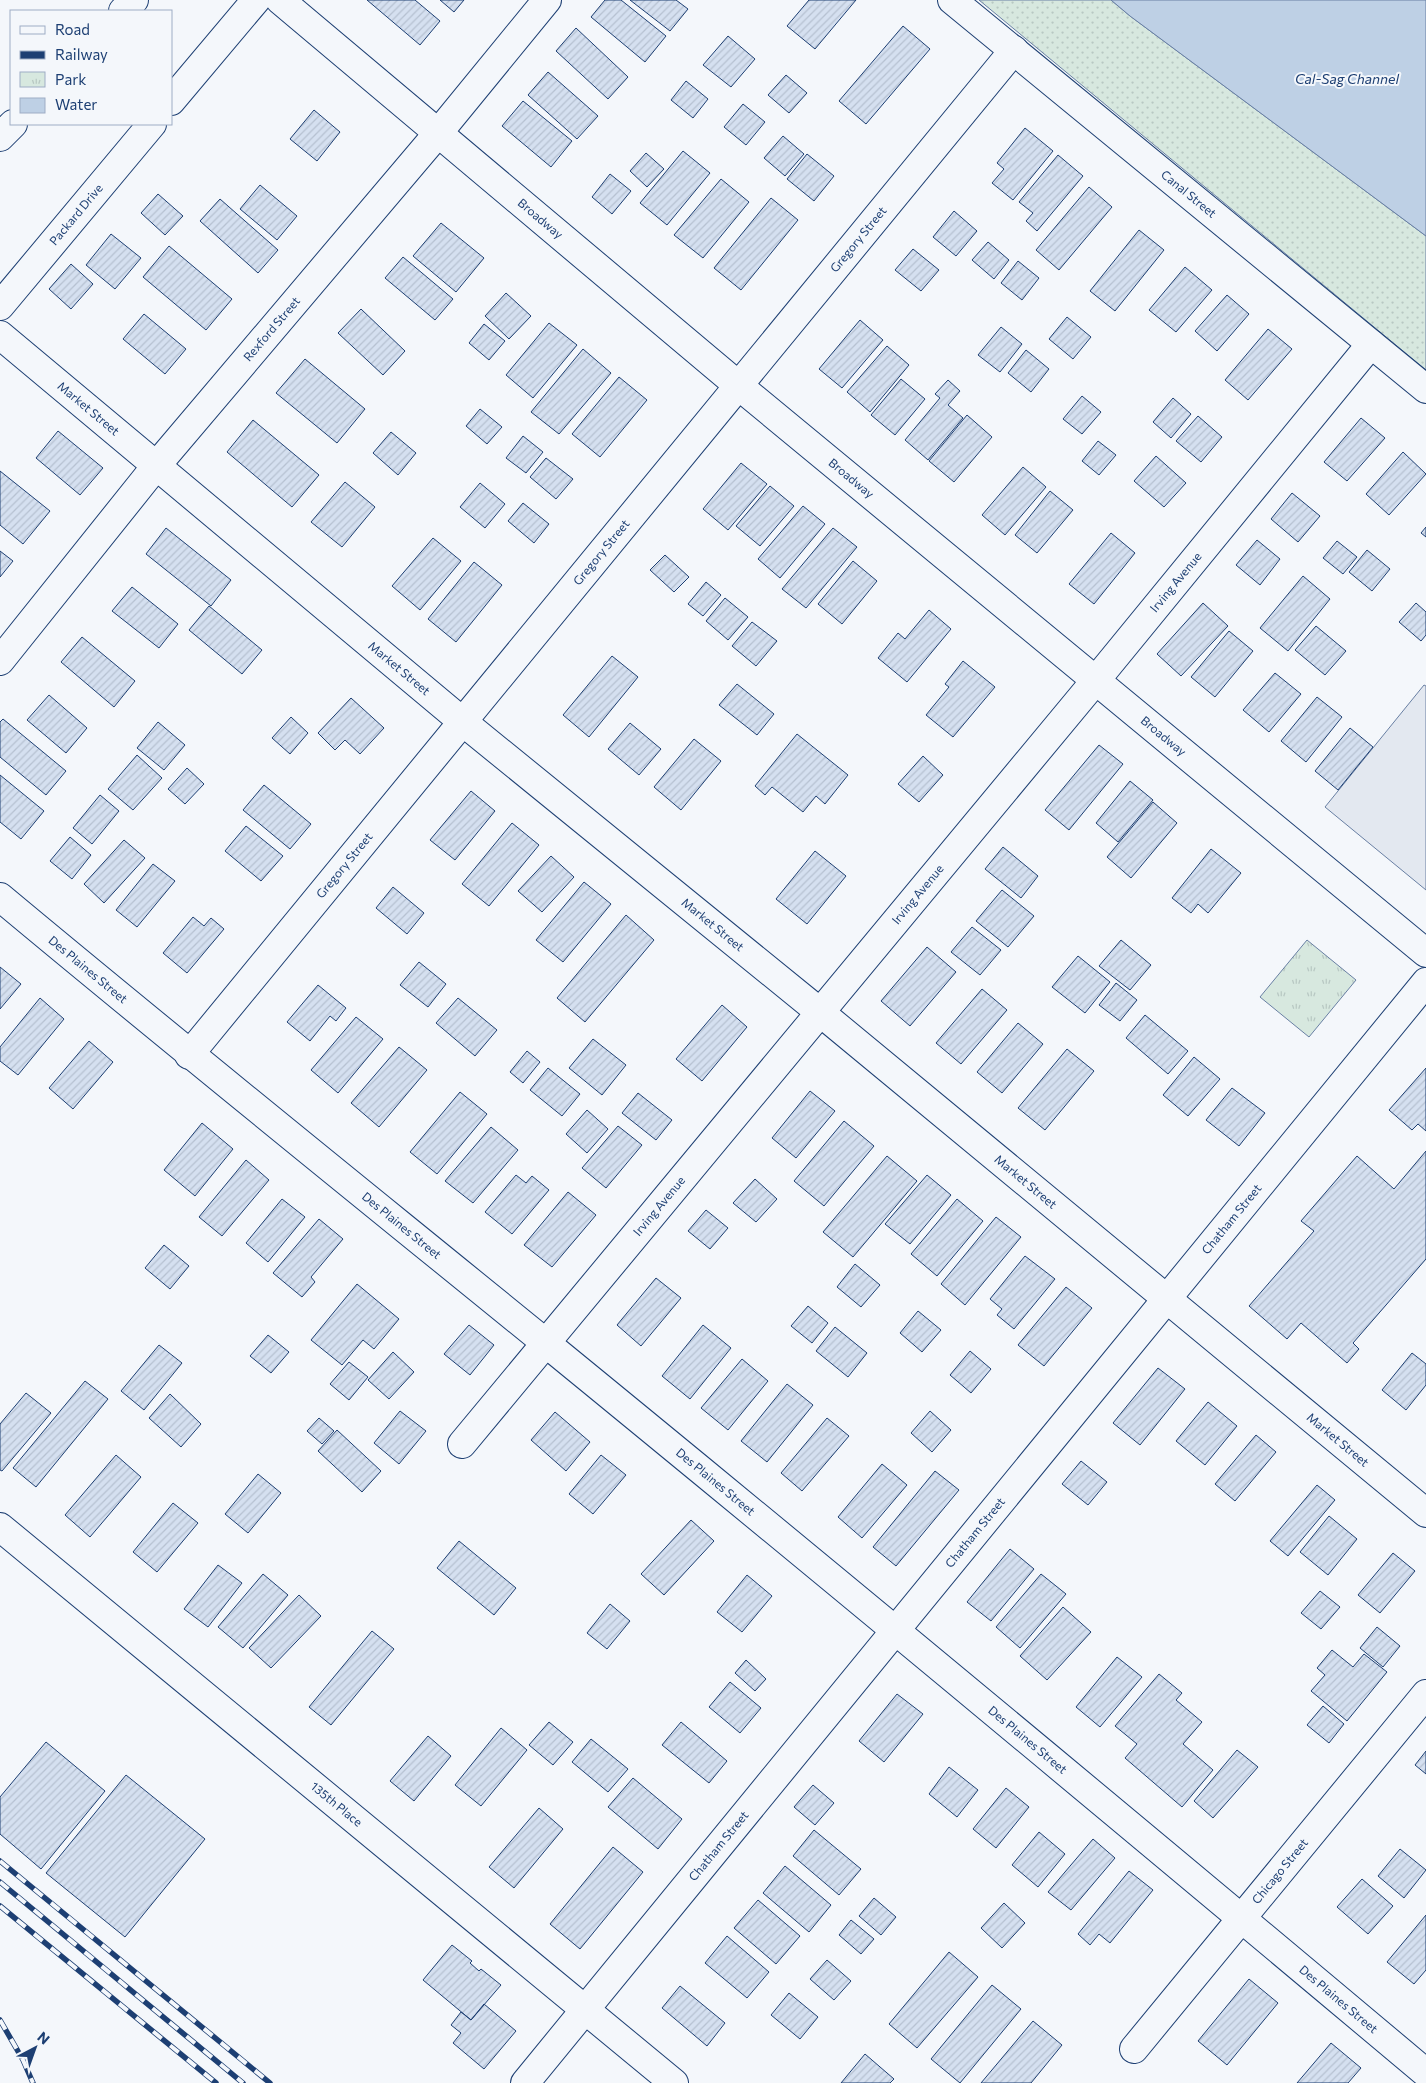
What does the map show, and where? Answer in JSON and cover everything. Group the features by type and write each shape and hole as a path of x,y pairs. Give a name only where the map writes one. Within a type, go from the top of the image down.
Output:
{"street":[{"path":"124,10 134,0"},
{"path":"172,100 256,0"},
{"name":"Broadway","path":"280,0 739,386 1426,953"},
{"name":"Rexford Street","path":"0,661 156,466 439,132 547,0"},
{"name":"Canal Street","path":"952,0 1426,389"},
{"name":"Gregory Street","path":"190,1055 1014,50"},
{"path":"0,137 12,125"},
{"name":"Packard Drive","path":"0,306 151,125"},
{"name":"Market Street","path":"0,335 463,722 821,1013 1426,1513"},
{"name":"Irving Avenue","path":"462,1444 1096,680 1370,344"},
{"name":"Des Plaines Street","path":"0,897 190,1055 896,1630 1426,2073"},
{"name":"Chatham Street","path":"525,2083 1426,982"},
{"name":"135th Place","path":"0,1527 674,2083"},
{"name":"Chicago Street","path":"1134,2049 1426,1694"}],"green space":[{"path":"979,0 1111,0 1426,236 1426,370"},
{"path":"1307,940 1356,980 1309,1037 1260,997"}],"shaded area":[{"path":"1424,685 1426,686 1426,890 1325,807"}],"water":[{"name":"Cal-Sag Channel","path":"1111,0 1426,0 1426,236 1130,16"}],"building":[{"path":"367,0 415,0 440,21 420,45"},
{"path":"440,0 464,0 454,12"},
{"path":"605,0 621,0 666,36 645,62 591,17"},
{"path":"630,0 676,0 688,9 670,31"},
{"path":"809,0 856,0 815,49 787,26"},
{"path":"903,26 930,49 866,124 839,101"},
{"path":"576,28 628,77 608,99 556,51"},
{"path":"728,36 755,59 731,87 703,65"},
{"path":"548,72 598,116 577,139 528,95"},
{"path":"786,75 807,93 789,113 768,95"},
{"path":"686,81 708,99 693,118 671,100"},
{"path":"523,101 572,141 551,167 502,126"},
{"path":"743,104 765,122 746,145 724,127"},
{"path":"314,110 340,132 317,161 290,139"},
{"path":"1025,128 1053,151 1013,200 992,183 1004,169 997,163"},
{"path":"783,136 804,154 785,176 764,158"},
{"path":"683,151 710,173 667,225 640,203"},
{"path":"646,153 664,169 647,187 630,171"},
{"path":"807,154 834,176 814,201 787,179"},
{"path":"1058,155 1083,176 1037,231 1026,221 1033,213 1019,202"},
{"path":"610,174 631,191 612,214 592,197"},
{"path":"721,179 749,202 703,258 674,235"},
{"path":"260,185 297,216 277,240 240,209"},
{"path":"1089,187 1112,207 1059,270 1036,250"},
{"path":"158,194 183,216 165,235 141,213"},
{"path":"771,198 798,220 741,290 714,268"},
{"path":"220,199 278,250 258,273 200,221"},
{"path":"954,211 977,231 956,256 933,237"},
{"path":"441,223 484,258 456,292 413,256"},
{"path":"1139,230 1164,250 1115,311 1090,291"},
{"path":"111,234 141,258 115,289 86,265"},
{"path":"988,242 1009,260 994,279 972,260"},
{"path":"169,246 232,299 206,330 143,277"},
{"path":"913,249 939,270 921,291 895,270"},
{"path":"403,257 453,299 435,320 385,278"},
{"path":"1018,261 1039,278 1022,300 1001,283"},
{"path":"71,264 93,284 71,309 49,289"},
{"path":"1185,267 1212,290 1176,332 1149,310"},
{"path":"506,293 531,316 509,339 485,316"},
{"path":"1227,295 1249,314 1217,351 1195,331"},
{"path":"361,309 405,351 383,375 338,333"},
{"path":"144,314 186,349 165,374 123,339"},
{"path":"1067,317 1091,337 1073,359 1049,339"},
{"path":"860,320 883,340 842,388 819,369"},
{"path":"549,323 577,345 533,398 506,375"},
{"path":"484,324 505,341 489,360 469,343"},
{"path":"1001,327 1022,344 1000,372 978,355"},
{"path":"1268,329 1292,349 1248,400 1225,380"},
{"path":"887,346 909,365 870,412 847,392"},
{"path":"583,349 611,373 559,434 531,412"},
{"path":"1026,350 1049,369 1031,392 1008,373"},
{"path":"305,359 365,409 337,443 276,393"},
{"path":"619,377 647,400 600,457 572,434"},
{"path":"901,379 925,399 895,435 871,415"},
{"path":"948,380 960,391 948,405 963,418 928,460 905,440 940,398 935,394"},
{"path":"1082,396 1101,412 1082,434 1063,419"},
{"path":"1173,398 1191,414 1171,438 1153,422"},
{"path":"480,409 502,427 487,444 466,426"},
{"path":"967,415 992,437 954,482 929,461"},
{"path":"1198,416 1222,437 1201,462 1176,441"},
{"path":"1361,418 1385,438 1347,481 1324,462"},
{"path":"253,420 319,475 292,507 227,452"},
{"path":"58,431 103,468 80,495 36,458"},
{"path":"391,432 416,453 398,475 373,453"},
{"path":"523,436 543,452 526,473 506,458"},
{"path":"1098,441 1116,455 1099,475 1082,461"},
{"path":"1403,452 1426,474 1389,515 1366,494"},
{"path":"1156,456 1186,483 1164,507 1134,481"},
{"path":"546,458 573,479 556,499 530,477"},
{"path":"741,463 767,484 728,530 703,509"},
{"path":"1023,467 1046,487 1005,535 982,515"},
{"path":"0,471 50,511 23,544 0,525"},
{"path":"345,482 375,507 342,547 311,522"},
{"path":"480,483 505,504 485,528 460,507"},
{"path":"770,486 794,506 760,546 736,526"},
{"path":"1050,491 1073,510 1037,553 1015,535"},
{"path":"1292,493 1320,516 1298,542 1271,519"},
{"path":"523,503 549,524 534,543 508,521"},
{"path":"803,506 825,524 780,578 758,559"},
{"path":"1426,527 1426,537 1421,533"},
{"path":"166,528 231,580 211,606 146,554"},
{"path":"833,528 857,547 806,608 782,589"},
{"path":"1111,533 1135,553 1094,604 1069,584"},
{"path":"433,538 461,561 420,610 392,586"},
{"path":"1257,540 1280,559 1260,585 1236,565"},
{"path":"1337,541 1357,557 1343,574 1323,558"},
{"path":"1367,550 1390,569 1372,591 1349,572"},
{"path":"0,551 13,561 0,577"},
{"path":"665,555 689,577 674,592 650,570"},
{"path":"853,561 877,581 842,624 818,604"},
{"path":"474,562 502,585 456,642 428,619"},
{"path":"1303,576 1330,599 1288,651 1260,628"},
{"path":"706,582 721,595 703,616 688,604"},
{"path":"132,587 178,624 159,648 112,611"},
{"path":"725,598 748,617 728,640 706,621"},
{"path":"1203,603 1228,626 1181,676 1157,654"},
{"path":"1416,603 1426,612 1426,635 1421,641 1399,622"},
{"path":"209,606 262,650 242,674 189,630"},
{"path":"929,610 951,629 907,682 878,658 898,633 905,639"},
{"path":"752,622 777,641 756,666 732,646"},
{"path":"1316,626 1346,651 1325,675 1295,650"},
{"path":"1229,631 1253,651 1215,697 1191,677"},
{"path":"82,637 135,681 114,707 61,662"},
{"path":"612,656 638,677 589,737 563,715"},
{"path":"963,661 995,687 953,737 926,715 949,687 945,684"},
{"path":"1275,673 1301,694 1269,732 1243,710"},
{"path":"737,684 774,714 757,735 719,705"},
{"path":"49,695 87,728 66,753 27,720"},
{"path":"1317,697 1342,717 1306,762 1281,741"},
{"path":"351,698 384,728 360,754 345,740 335,750 318,733"},
{"path":"291,717 308,733 290,754 272,738"},
{"path":"3,719 66,771 46,795 0,757 0,722"},
{"path":"158,722 185,745 164,770 137,748"},
{"path":"630,723 661,749 639,775 608,749"},
{"path":"1350,728 1373,747 1338,790 1315,771"},
{"path":"797,734 848,775 825,804 816,796 803,812 772,787 765,795 755,786"},
{"path":"694,739 721,761 681,810 654,787"},
{"path":"1099,745 1123,764 1069,830 1045,810"},
{"path":"137,755 162,778 133,810 108,789"},
{"path":"923,756 943,775 919,802 898,784"},
{"path":"187,768 204,784 185,804 168,789"},
{"path":"0,775 44,811 21,839 0,822"},
{"path":"1130,781 1153,800 1118,842 1096,823"},
{"path":"264,785 311,824 290,849 243,810"},
{"path":"471,791 495,811 455,860 430,840"},
{"path":"100,795 119,811 92,844 73,828"},
{"path":"1153,802 1177,823 1131,878 1107,857"},
{"path":"512,823 539,845 489,906 462,884"},
{"path":"246,826 283,856 261,881 225,851"},
{"path":"70,837 91,855 72,879 50,861"},
{"path":"124,840 145,858 104,903 84,884"},
{"path":"1003,847 1038,876 1021,898 985,869"},
{"path":"1211,849 1241,873 1208,913 1198,904 1191,913 1172,898"},
{"path":"815,851 846,876 807,924 776,899"},
{"path":"551,856 574,877 542,912 518,891"},
{"path":"153,864 175,881 137,927 116,910"},
{"path":"584,882 611,904 563,962 536,940"},
{"path":"393,887 424,913 407,934 376,908"},
{"path":"1002,890 1034,916 1008,947 976,921"},
{"path":"626,915 654,940 585,1022 557,998"},
{"path":"193,917 204,926 211,918 224,929 187,973 163,953"},
{"path":"972,927 1001,950 980,975 951,952"},
{"path":"1121,940 1151,965 1130,990 1099,966"},
{"path":"927,947 956,972 910,1026 881,1001"},
{"path":"1078,956 1110,982 1085,1013 1052,987"},
{"path":"419,962 446,984 428,1007 400,985"},
{"path":"0,967 21,984 0,1009"},
{"path":"1116,983 1137,1000 1120,1021 1099,1005"},
{"path":"318,985 346,1008 336,1021 330,1016 310,1041 287,1022"},
{"path":"982,989 1007,1010 961,1064 936,1043"},
{"path":"40,998 64,1019 18,1075 0,1061 0,1047"},
{"path":"458,998 497,1030 475,1056 436,1023"},
{"path":"722,1005 747,1027 702,1081 676,1059"},
{"path":"1145,1015 1188,1051 1168,1074 1126,1038"},
{"path":"356,1017 383,1039 338,1093 311,1070"},
{"path":"1018,1023 1043,1044 1002,1093 977,1072"},
{"path":"593,1039 626,1065 602,1095 569,1068"},
{"path":"89,1041 113,1062 73,1109 49,1088"},
{"path":"399,1047 427,1070 379,1127 351,1103"},
{"path":"1067,1049 1094,1071 1045,1130 1018,1108"},
{"path":"527,1051 540,1062 523,1083 510,1072"},
{"path":"1194,1057 1220,1079 1188,1116 1163,1095"},
{"path":"548,1068 580,1094 562,1116 530,1090"},
{"path":"1426,1068 1426,1131 1418,1124 1412,1130 1389,1110"},
{"path":"1232,1088 1265,1113 1239,1146 1206,1120"},
{"path":"810,1091 835,1111 796,1158 772,1138"},
{"path":"460,1092 487,1114 437,1174 410,1152"},
{"path":"638,1093 672,1120 656,1140 622,1113"},
{"path":"587,1110 608,1129 587,1153 566,1134"},
{"path":"844,1121 874,1146 824,1206 794,1181"},
{"path":"202,1123 233,1149 195,1196 164,1170"},
{"path":"618,1126 642,1145 606,1188 582,1168"},
{"path":"491,1127 518,1150 473,1203 445,1181"},
{"path":"1426,1151 1426,1259 1353,1343 1359,1349 1347,1363 1301,1323 1287,1339 1249,1306 1314,1231 1301,1221 1357,1156 1394,1189"},
{"path":"887,1156 917,1181 853,1257 823,1232"},
{"path":"246,1160 269,1180 222,1236 199,1217"},
{"path":"516,1175 526,1183 532,1176 549,1190 512,1234 485,1212"},
{"path":"927,1175 951,1195 910,1244 885,1224"},
{"path":"755,1179 777,1199 756,1222 733,1203"},
{"path":"568,1192 596,1215 552,1267 524,1245"},
{"path":"282,1199 305,1217 268,1262 246,1243"},
{"path":"957,1199 983,1221 937,1276 911,1254"},
{"path":"706,1210 728,1228 710,1249 688,1231"},
{"path":"996,1217 1021,1237 965,1305 941,1284"},
{"path":"319,1219 343,1239 311,1277 315,1282 302,1297 273,1273"},
{"path":"164,1245 189,1266 170,1289 145,1268"},
{"path":"1025,1256 1055,1279 1014,1329 997,1315 1002,1309 990,1299"},
{"path":"855,1264 880,1285 861,1307 837,1287"},
{"path":"656,1278 681,1298 641,1346 617,1325"},
{"path":"357,1284 399,1319 374,1349 363,1340 342,1365 311,1340"},
{"path":"1066,1287 1092,1308 1044,1366 1018,1345"},
{"path":"808,1306 828,1323 812,1343 791,1326"},
{"path":"918,1311 941,1330 922,1352 900,1333"},
{"path":"469,1325 494,1345 470,1375 444,1354"},
{"path":"703,1325 731,1348 690,1399 662,1376"},
{"path":"835,1327 867,1353 848,1377 816,1351"},
{"path":"268,1335 289,1352 271,1373 250,1356"},
{"path":"159,1345 182,1363 144,1410 121,1391"},
{"path":"970,1351 991,1369 971,1393 950,1375"},
{"path":"393,1352 414,1372 389,1399 368,1380"},
{"path":"1412,1353 1426,1364 1426,1385 1406,1410 1382,1390"},
{"path":"742,1359 768,1381 728,1430 701,1408"},
{"path":"349,1362 368,1377 349,1400 330,1384"},
{"path":"1158,1368 1185,1389 1140,1445 1113,1423"},
{"path":"85,1381 108,1399 36,1487 13,1468"},
{"path":"787,1384 813,1405 767,1462 741,1441"},
{"path":"26,1393 51,1413 2,1471 0,1470 0,1424"},
{"path":"170,1394 201,1424 181,1447 149,1418"},
{"path":"1208,1402 1237,1426 1205,1465 1176,1441"},
{"path":"400,1411 426,1431 399,1464 374,1443"},
{"path":"930,1411 951,1430 932,1452 911,1433"},
{"path":"555,1412 590,1442 566,1471 531,1440"},
{"path":"319,1418 334,1431 322,1444 307,1431"},
{"path":"827,1418 849,1436 802,1491 781,1473"},
{"path":"337,1430 381,1471 362,1492 318,1451"},
{"path":"1256,1435 1276,1452 1235,1501 1215,1484"},
{"path":"116,1455 141,1477 90,1537 65,1515"},
{"path":"601,1455 626,1475 593,1514 569,1494"},
{"path":"1081,1461 1107,1482 1088,1505 1062,1484"},
{"path":"882,1464 907,1485 862,1538 838,1517"},
{"path":"935,1471 959,1490 896,1566 873,1547"},
{"path":"258,1474 281,1493 248,1533 225,1514"},
{"path":"1317,1485 1335,1500 1288,1556 1270,1541"},
{"path":"173,1503 198,1523 157,1572 133,1552"},
{"path":"1329,1516 1357,1539 1328,1575 1300,1552"},
{"path":"691,1520 714,1541 664,1595 641,1574"},
{"path":"459,1541 516,1588 494,1615 437,1568"},
{"path":"1010,1549 1034,1569 991,1621 967,1602"},
{"path":"1393,1553 1415,1571 1380,1613 1358,1595"},
{"path":"218,1565 242,1583 208,1627 184,1609"},
{"path":"263,1574 288,1595 243,1648 218,1627"},
{"path":"1041,1574 1066,1594 1020,1648 996,1627"},
{"path":"747,1575 772,1596 742,1632 717,1612"},
{"path":"1320,1591 1340,1607 1321,1629 1301,1613"},
{"path":"299,1595 321,1616 271,1668 249,1648"},
{"path":"610,1604 630,1621 607,1649 587,1633"},
{"path":"1063,1607 1091,1632 1047,1680 1020,1656"},
{"path":"1377,1627 1400,1646 1383,1667 1360,1648"},
{"path":"372,1631 394,1649 331,1725 309,1707"},
{"path":"1332,1650 1353,1667 1364,1654 1387,1672 1347,1721 1311,1691 1325,1675 1317,1668"},
{"path":"1117,1657 1142,1677 1100,1727 1076,1707"},
{"path":"746,1660 766,1679 755,1691 735,1673"},
{"path":"1159,1674 1182,1693 1176,1700 1202,1722 1183,1744 1213,1770 1182,1807 1125,1758 1137,1744 1115,1726"},
{"path":"730,1682 761,1708 740,1733 709,1707"},
{"path":"897,1694 923,1714 884,1762 859,1741"},
{"path":"1323,1706 1344,1724 1329,1743 1307,1725"},
{"path":"549,1722 573,1742 553,1765 529,1745"},
{"path":"681,1722 727,1761 709,1783 662,1745"},
{"path":"501,1728 527,1750 481,1806 455,1785"},
{"path":"428,1736 451,1756 414,1801 390,1781"},
{"path":"591,1739 628,1769 608,1792 572,1762"},
{"path":"46,1742 105,1791 41,1869 0,1834 0,1797"},
{"path":"1237,1750 1258,1767 1213,1818 1194,1801"},
{"path":"1426,1751 1426,1774 1415,1765"},
{"path":"949,1767 978,1790 957,1817 929,1794"},
{"path":"126,1775 205,1839 125,1937 46,1873"},
{"path":"633,1778 682,1819 658,1849 608,1807"},
{"path":"813,1785 834,1803 815,1825 794,1807"},
{"path":"1006,1788 1029,1807 996,1848 973,1829"},
{"path":"539,1808 563,1829 514,1888 489,1867"},
{"path":"814,1830 861,1869 839,1895 793,1856"},
{"path":"1039,1832 1065,1854 1038,1887 1012,1865"},
{"path":"1093,1839 1115,1858 1071,1910 1048,1892"},
{"path":"613,1847 643,1872 580,1949 550,1924"},
{"path":"1400,1849 1426,1870 1404,1898 1378,1876"},
{"path":"785,1866 831,1905 809,1932 763,1893"},
{"path":"1129,1871 1153,1890 1110,1943 1099,1934 1090,1945 1078,1934"},
{"path":"1362,1879 1393,1906 1368,1934 1337,1907"},
{"path":"874,1898 896,1917 881,1935 859,1916"},
{"path":"758,1900 800,1936 776,1964 734,1928"},
{"path":"1004,1903 1025,1923 1002,1948 981,1928"},
{"path":"1426,1915 1426,1970 1414,1984 1387,1962"},
{"path":"851,1920 874,1939 861,1954 839,1935"},
{"path":"727,1936 769,1972 747,1998 705,1963"},
{"path":"452,1945 472,1961 470,1963 479,1971 481,1969 501,1985 471,2020 423,1980"},
{"path":"949,1952 978,1977 917,2048 889,2024"},
{"path":"827,1960 851,1981 834,2000 810,1979"},
{"path":"1249,1979 1278,2003 1227,2065 1198,2041"},
{"path":"992,1985 1021,2009 960,2083 931,2059"},
{"path":"680,1986 725,2023 707,2046 662,2008"},
{"path":"789,1993 818,2017 800,2039 771,2015"},
{"path":"484,2004 516,2031 484,2069 453,2043 461,2033 451,2025 461,2012 471,2020"},
{"path":"1033,2021 1062,2045 1031,2083 981,2083"},
{"path":"1331,2043 1361,2068 1348,2083 1297,2083"},
{"path":"865,2054 894,2079 890,2083 841,2083"}],"railway":[{"path":"0,1861 270,2083"},
{"path":"0,1882 243,2083"},
{"path":"0,1906 216,2083"},
{"path":"0,2020 23,2060 33,2083"}]}
